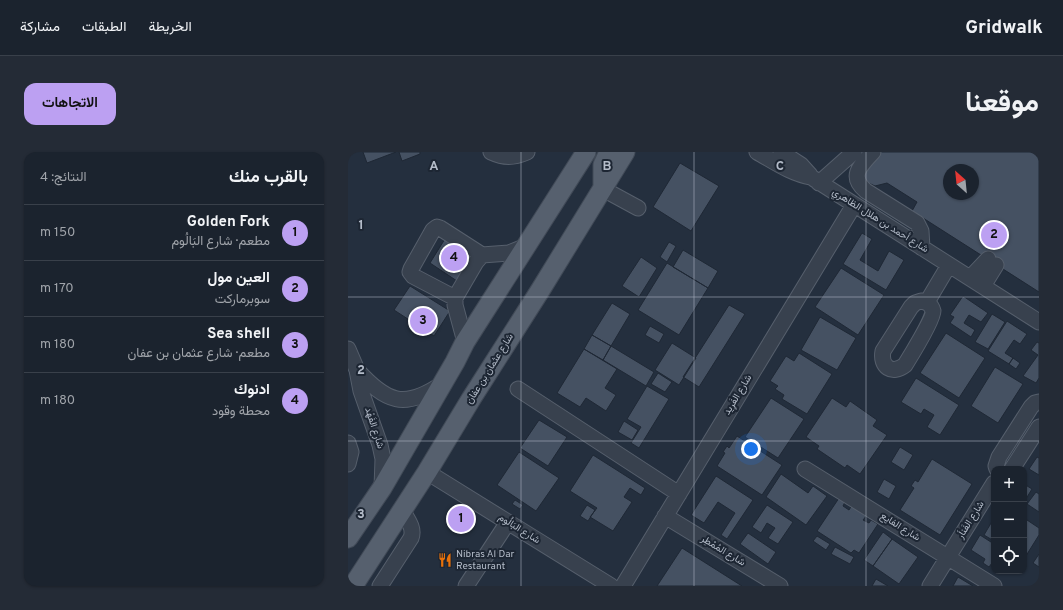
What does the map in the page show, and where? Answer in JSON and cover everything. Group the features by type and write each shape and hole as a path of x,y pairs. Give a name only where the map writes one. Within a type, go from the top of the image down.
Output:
{"main road":[{"path":"348,538 382,488 465,342 524,247 586,152"},
{"path":"603,189 603,165 609,152"},
{"name":"شارع عثمان بن عفان","path":"353,586 427,472 625,152"},
{"path":"603,189 640,152"}],"street":[{"path":"491,152 502,157 515,156 526,152"},
{"name":"شارع أحمد بن هلال الظاهري","path":"758,152 790,170 815,180 1039,322"},
{"name":"شارع أحمد بن هلال الظاهري","path":"781,152 801,165 815,180"},
{"path":"873,152 862,163 857,172 860,185 866,192 916,223 921,230 922,248"},
{"path":"815,180 851,153"},
{"path":"603,189 638,208"},
{"name":"شارع الفَرِيد","path":"623,586 854,205"},
{"path":"455,298 414,276 410,272 410,269 433,230 437,227 482,255 509,253 524,247"},
{"path":"465,342 455,305 455,298 476,262 482,255"},
{"path":"970,278 992,262 983,286"},
{"path":"927,302 950,265"},
{"name":"شارع الفَهْد","path":"348,349 357,370 361,390 380,445 383,460 382,488"},
{"name":"شارع الفَهْد","path":"357,370 371,386 394,399 410,400 432,391 442,384"},
{"path":"518,389 679,494"},
{"path":"996,466 998,457 1031,407 1035,403 1039,402"},
{"path":"1014,466 1039,427"},
{"path":"348,443 351,452 348,464"},
{"name":"شارع الفايع","path":"805,469 994,586"},
{"name":"شارع البَالُوم","path":"427,472 611,586"},
{"name":"شارع الفَناَر","path":"930,586 991,488"},
{"path":"380,586 413,533 413,529 402,510"},
{"name":"شارع المُمْطِر","path":"665,516 780,586"},
{"path":"466,586 508,522"}],"building":[{"path":"363,152 396,152 367,163"},
{"path":"399,152 420,152 420,154 402,161"},
{"path":"875,152 1039,152 1039,292 912,211 917,202 887,183 875,186 862,180"},
{"path":"680,163 719,186 691,231 653,207"},
{"path":"862,233 872,239 860,260 878,271 889,251 904,260 886,290 843,264"},
{"path":"448,234 479,254 460,283 430,263"},
{"path":"669,242 676,246 667,262 660,257"},
{"path":"683,250 718,271 708,288 673,267"},
{"path":"641,257 657,268 639,297 622,286"},
{"path":"667,263 708,288 679,335 638,310"},
{"path":"841,268 884,295 858,335 815,307"},
{"path":"410,286 450,311 434,336 394,310"},
{"path":"963,296 988,313 981,322 969,315 964,323 975,330 971,337 950,323 954,317 950,315"},
{"path":"612,303 630,314 611,346 592,335"},
{"path":"729,305 745,314 699,387 683,377"},
{"path":"992,314 1005,322 988,349 975,342"},
{"path":"820,317 856,338 837,370 801,350"},
{"path":"1007,321 1027,334 1020,344 1014,340 1005,353 1013,358 1009,364 988,351"},
{"path":"650,326 664,334 659,343 645,335"},
{"path":"946,333 985,358 959,398 920,373"},
{"path":"592,335 611,346 603,360 584,349"},
{"path":"1037,342 1039,343 1039,378 1036,383 1023,376 1038,355 1031,350"},
{"path":"672,343 696,358 679,385 655,370"},
{"path":"611,346 654,372 646,386 603,360"},
{"path":"584,349 617,369 605,388 616,395 606,411 586,398 580,407 557,393"},
{"path":"799,353 832,374 807,414 782,399 784,395 775,389 778,386 770,381 786,356 794,361"},
{"path":"1013,358 1020,363 1016,369 1009,364"},
{"path":"995,367 1023,384 998,423 971,406"},
{"path":"658,373 672,382 665,392 651,384"},
{"path":"916,378 959,405 940,435 927,427 934,415 924,409 921,414 901,402"},
{"path":"647,386 669,399 639,448 631,443 641,427 627,419"},
{"path":"771,398 804,419 778,458 745,437"},
{"path":"832,398 846,407 850,401 877,420 873,426 887,435 860,474 847,465 845,468 817,449 819,446 806,437"},
{"path":"539,420 567,437 548,466 520,448"},
{"path":"624,421 638,430 632,440 618,432"},
{"path":"737,436 782,465 762,495 717,466 725,453 723,452 727,446 729,448"},
{"path":"900,447 913,455 904,470 891,462"},
{"path":"519,452 559,478 536,511 497,485"},
{"path":"593,455 645,488 641,495 630,488 624,497 632,502 613,531 590,517 597,508 570,491"},
{"path":"1037,457 1039,458 1039,475 1029,469"},
{"path":"932,459 972,484 940,535 900,510 914,488 911,486 915,480 918,482"},
{"path":"781,474 808,493 813,486 827,496 806,525 766,497"},
{"path":"716,476 753,500 727,539 721,535 735,513 718,502 704,523 691,515"},
{"path":"884,479 896,486 889,499 877,492"},
{"path":"1027,486 1032,489 1027,497"},
{"path":"1036,492 1039,494 1039,512 1027,504"},
{"path":"839,498 845,502 843,506 849,510 852,505 867,515 863,520 869,523 871,520 878,524 859,553 854,550 851,553 817,531"},
{"path":"515,500 523,505 520,509 512,504"},
{"path":"587,505 595,510 588,521 580,516"},
{"path":"767,505 793,522 778,544 768,538 775,528 767,523 761,533 752,527"},
{"path":"1027,520 1039,528 1039,535 1027,554"},
{"path":"991,523 991,539 984,535"},
{"path":"883,532 892,539 873,566 864,560"},
{"path":"748,533 776,552 768,564 740,544"},
{"path":"980,535 991,542 991,564 989,567 983,563 985,559 971,550"},
{"path":"817,536 830,544 826,550 813,541"},
{"path":"892,539 918,557 899,584 873,566"},
{"path":"835,547 854,557 850,564 831,554"},
{"path":"682,548 742,586 657,586"},
{"path":"1039,554 1039,567 1033,563"},
{"path":"958,577 973,586 953,586"},
{"path":"876,579 888,586 872,586"}],"place":[{"name":"العين مول","path":"994,235"},
{"name":"ادنوك","path":"454,258"},
{"name":"Sea shell","path":"423,321"},
{"name":"Golden Fork","path":"461,519"},
{"name":"Nibras Al Dar Restaurant","path":"445,560"}]}
